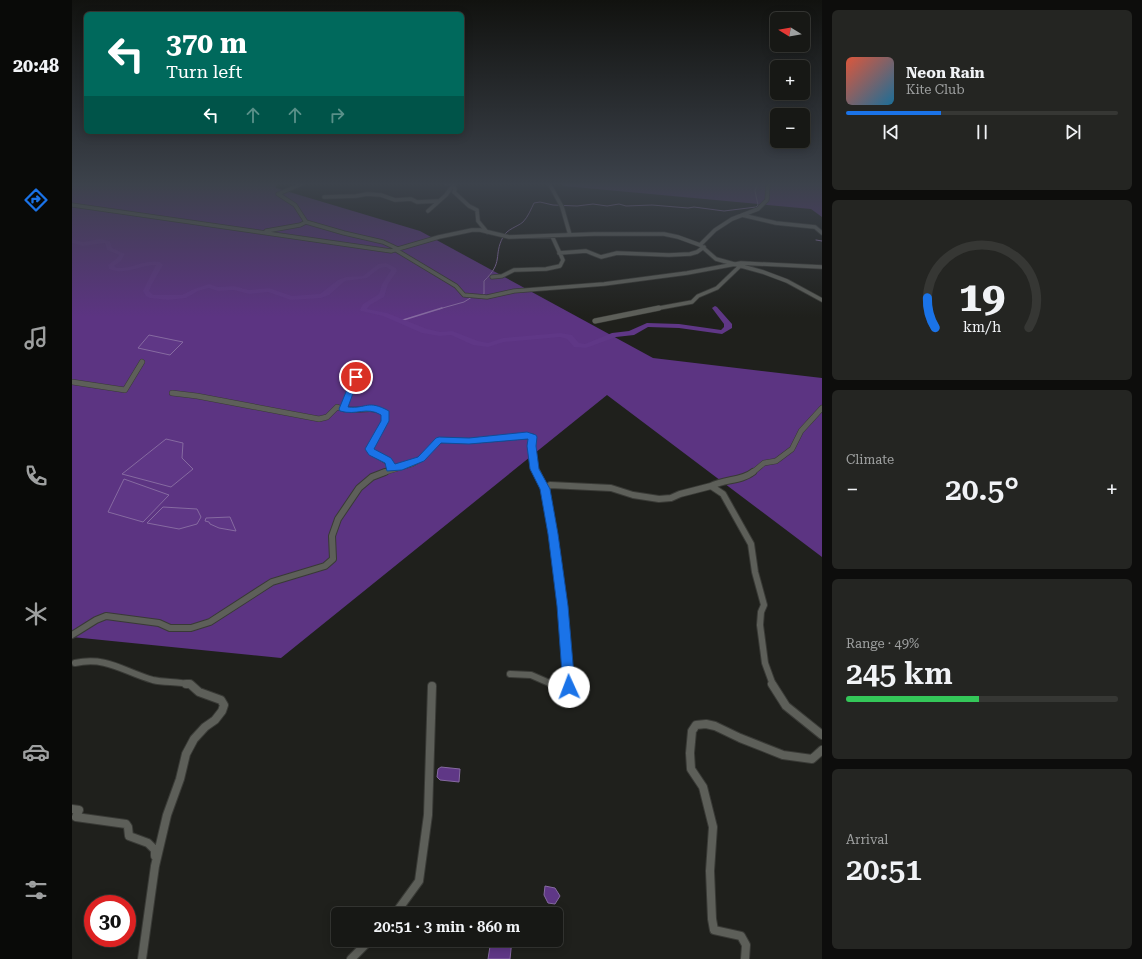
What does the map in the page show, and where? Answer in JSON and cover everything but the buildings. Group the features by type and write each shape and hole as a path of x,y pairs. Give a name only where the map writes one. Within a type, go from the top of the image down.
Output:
{"street":[{"path":"232,228 378,250 397,249 439,237 472,230 509,236 656,233 678,237 702,246 716,259 763,272 787,281 822,300"},
{"path":"262,232 285,228"},
{"path":"327,228 391,244 456,286 459,292 464,295 477,297 514,291 604,284 687,273 735,264 747,263 822,267"},
{"path":"484,228 488,232"},
{"path":"569,228 570,235"},
{"path":"559,253 586,251 601,257 617,253 669,255 694,253 715,230 719,228"},
{"path":"492,277 502,276 514,270 558,267 563,262 552,236"},
{"path":"595,321 692,302 702,293 719,287 740,266 747,263"},
{"path":"72,382 125,390 142,362"},
{"path":"343,409 356,377"},
{"path":"172,393 197,396 319,419 329,417 337,407 353,410 371,407 376,408 386,414 385,421 370,449 372,453 388,461 391,464 390,468"},
{"path":"545,489 550,486 558,485 611,488 659,499 671,498 680,494 711,486 719,482 748,476 764,463 776,461 792,449 801,432 822,408"},
{"path":"72,635 96,620 106,616 159,623 170,628 190,628 210,622 272,582 325,566 333,559 332,536 338,519 359,488 372,477 390,468 402,467 421,459 439,440 469,441 531,436 533,437 531,446 534,469 545,489 553,534 563,606 569,687 562,688 552,682 531,675 510,674"},
{"path":"711,486 723,494 751,544 755,572 764,605 761,612 760,625 765,664 774,688 786,706 822,735"},
{"path":"75,663 89,660 104,662 154,680 178,684 190,684 199,692 221,700 224,705 222,711 215,720 205,727 194,739 186,754 180,778 167,815 155,866 142,959"},
{"path":"401,907 420,880 428,815 432,686"},
{"path":"745,959 746,945 741,936 714,930 712,919 710,871 712,827 703,787 692,769 690,753 692,731 696,725 706,724 715,726 740,738 783,755 812,759 822,750"},
{"path":"72,809 79,810 76,817 126,824 128,827 129,836 148,843 155,850 155,866"},
{"path":"352,959 363,947"}],"shaded area":[{"path":"72,228 409,228 420,231 653,358 822,378 822,557 607,395 281,658 72,637"},
{"path":"149,335 183,342 170,355 138,348"},
{"path":"166,439 183,443 182,458 193,469 171,487 122,474"},
{"path":"124,479 169,495 143,522 108,512"},
{"path":"163,507 197,509 201,517 197,524 179,529 147,523"},
{"path":"230,517 236,531 219,528 205,521 206,518"},
{"path":"441,767 460,769 459,782 440,780 437,777 438,769"},
{"path":"545,886 555,888 560,896 555,904 548,903 544,895"},
{"path":"490,947 511,947 510,959 488,959"}],"waterway":[{"path":"481,295 484,294 484,281 494,269 496,264 503,237 514,228"},
{"path":"816,240 822,241"},
{"path":"72,241 83,244 100,241 108,242 109,249 122,254 119,260 111,265 111,268 116,270 158,263 160,265 159,269 146,291 148,295 152,297 184,297 196,290 209,286 218,289 234,288 249,292 269,290 291,298 321,296 326,294 340,281 349,278 365,277 378,267 386,265 394,269 384,286 382,295 378,299 365,305 363,310 385,314 425,331 440,334 452,333 476,343 488,345 503,340 560,335 569,337 577,345 586,346 615,335 631,333 647,325 679,326 722,332 728,328 728,324 715,308"},
{"path":"439,309 464,302 472,297"},
{"path":"400,321 442,308"}],"route":[{"path":"356,377 343,409 353,410 371,407 381,410 386,414 385,421 370,449 372,453 388,461 391,464 390,468 402,467 421,459 439,440 469,441 502,437 515,438 527,435 533,437 531,446 534,469 545,489 553,534 563,606 569,687"}]}
